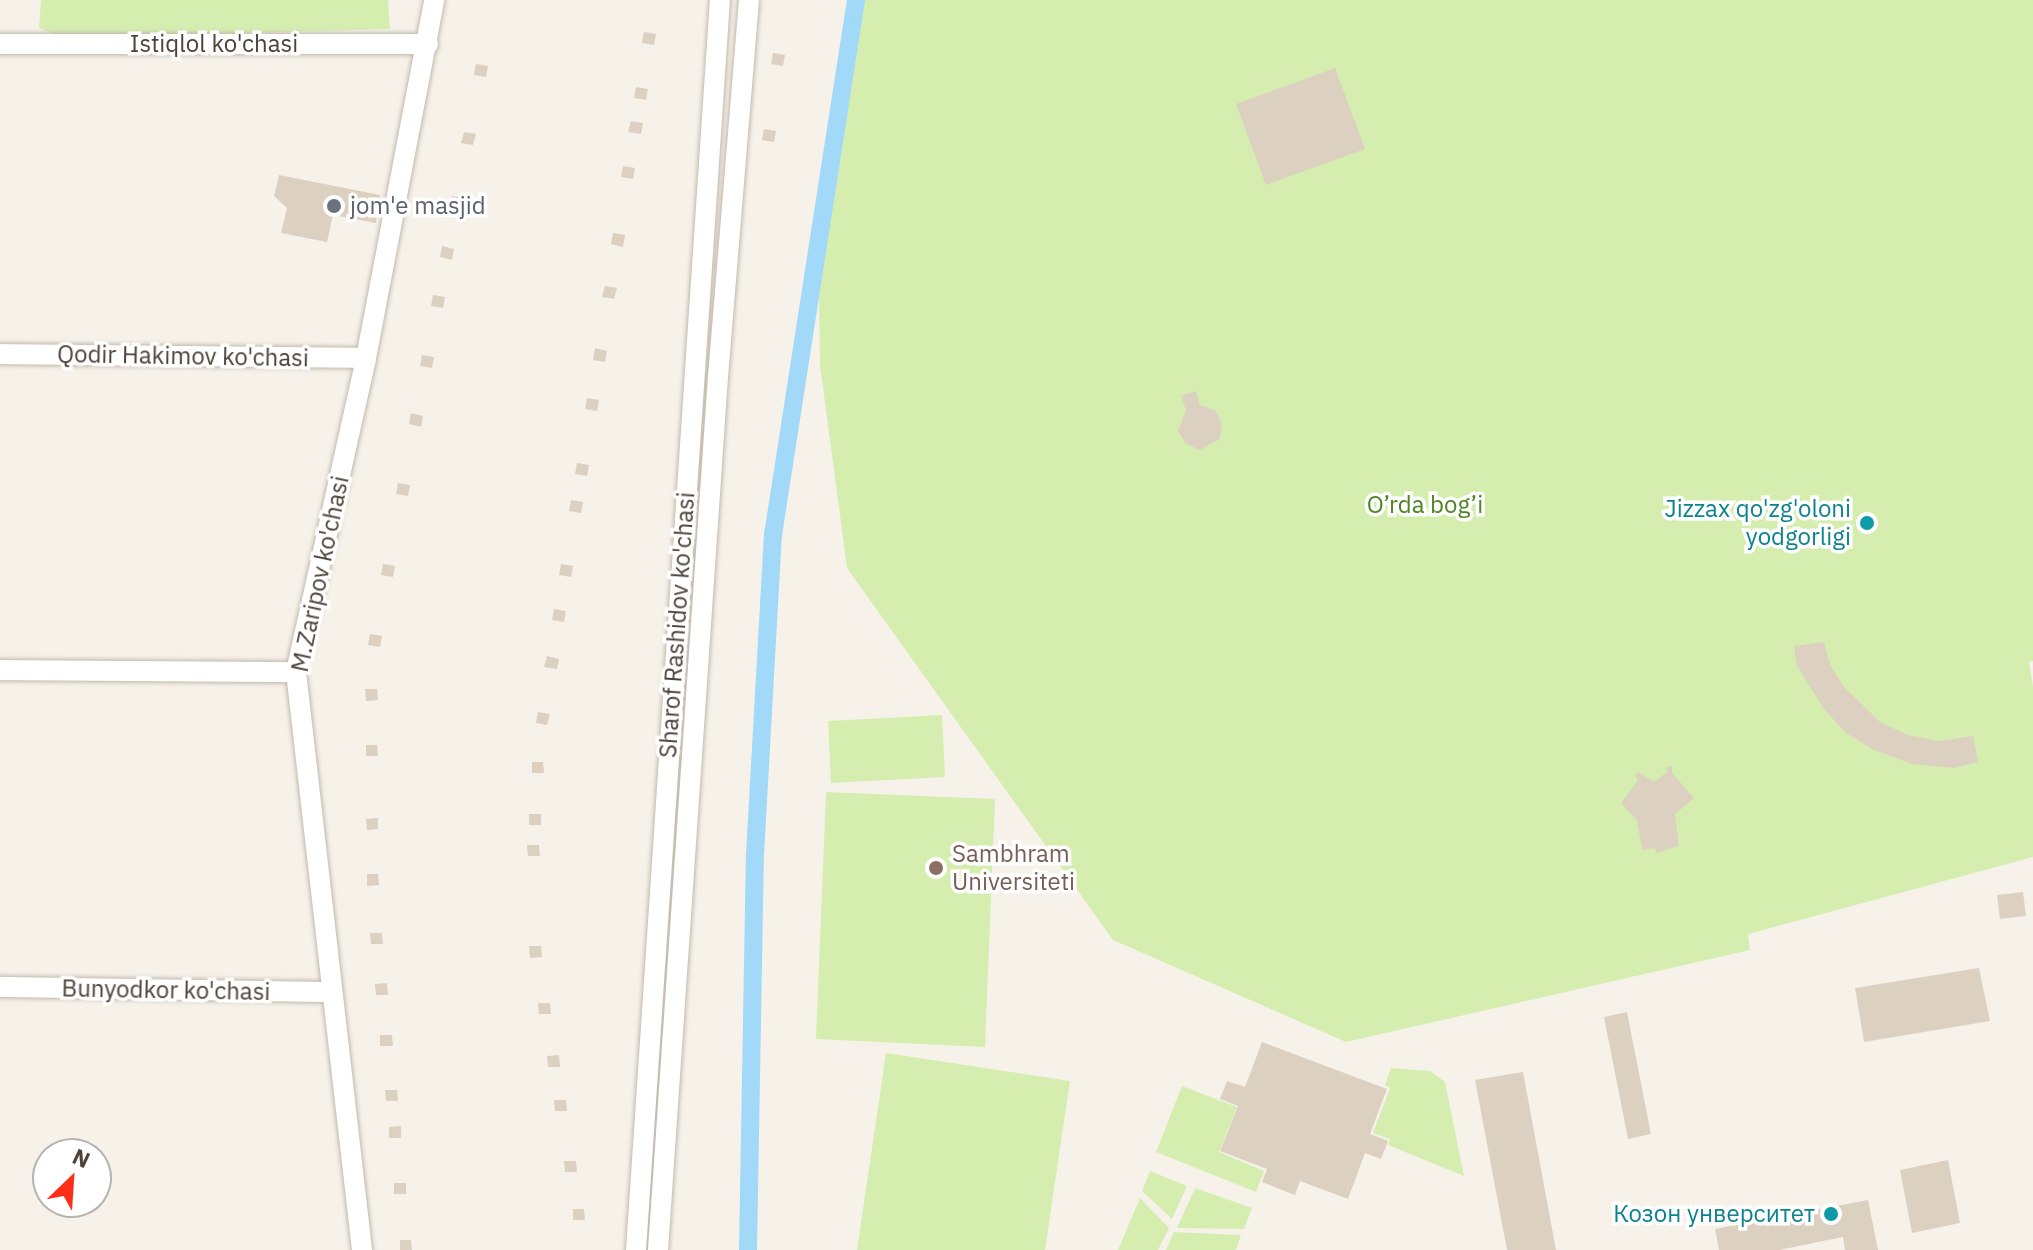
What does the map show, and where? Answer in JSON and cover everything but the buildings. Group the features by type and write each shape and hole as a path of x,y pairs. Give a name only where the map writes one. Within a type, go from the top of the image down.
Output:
{"street":[{"name":"M.Zaripov ko'chasi","path":"362,1250 296,672 366,358 434,0"},
{"name":"Sharof Rashidov ko'chasi","path":"636,1250 720,0"},
{"path":"658,1250 718,377 749,0"},
{"name":"Istiqlol ko'chasi","path":"0,44 428,44"},
{"name":"Qodir Hakimov ko'chasi","path":"0,354 366,358"},
{"path":"0,670 296,672"},
{"name":"Bunyodkor ko'chasi","path":"0,987 331,992"}],"green space":[{"path":"41,0 388,0 390,29 64,38 39,28"},
{"name":"O’rda bog’i","path":"861,0 2033,0 2033,661 2029,662 2033,686 2033,857 1748,934 1750,950 1346,1042 1113,940 847,568 820,365 819,287"},
{"path":"942,715 945,777 831,783 828,721"},
{"path":"826,792 995,799 985,1047 816,1039"},
{"path":"886,1053 1070,1081 1045,1250 857,1250"},
{"path":"1391,1068 1430,1071 1445,1082 1464,1176 1388,1145 1390,1139 1373,1133 1390,1088 1385,1085"},
{"path":"1182,1086 1237,1107 1219,1152 1264,1171 1256,1192 1156,1152"},
{"path":"1150,1171 1187,1186 1172,1219 1142,1191"},
{"path":"1195,1188 1252,1208 1244,1229 1177,1228"},
{"path":"1140,1198 1169,1228 1158,1250 1118,1250"},
{"path":"1174,1232 1241,1235 1236,1250 1166,1250"}],"waterway":[{"path":"748,1250 755,855 773,535 856,0"}],"place":[{"name":"jom'e masjid","path":"334,206"},
{"name":"Jizzax qo'zg'oloni yodgorligi","path":"1867,523"},
{"name":"Sambhram Universiteti","path":"936,868"},
{"name":"Козон унверситет","path":"1831,1214"}]}
